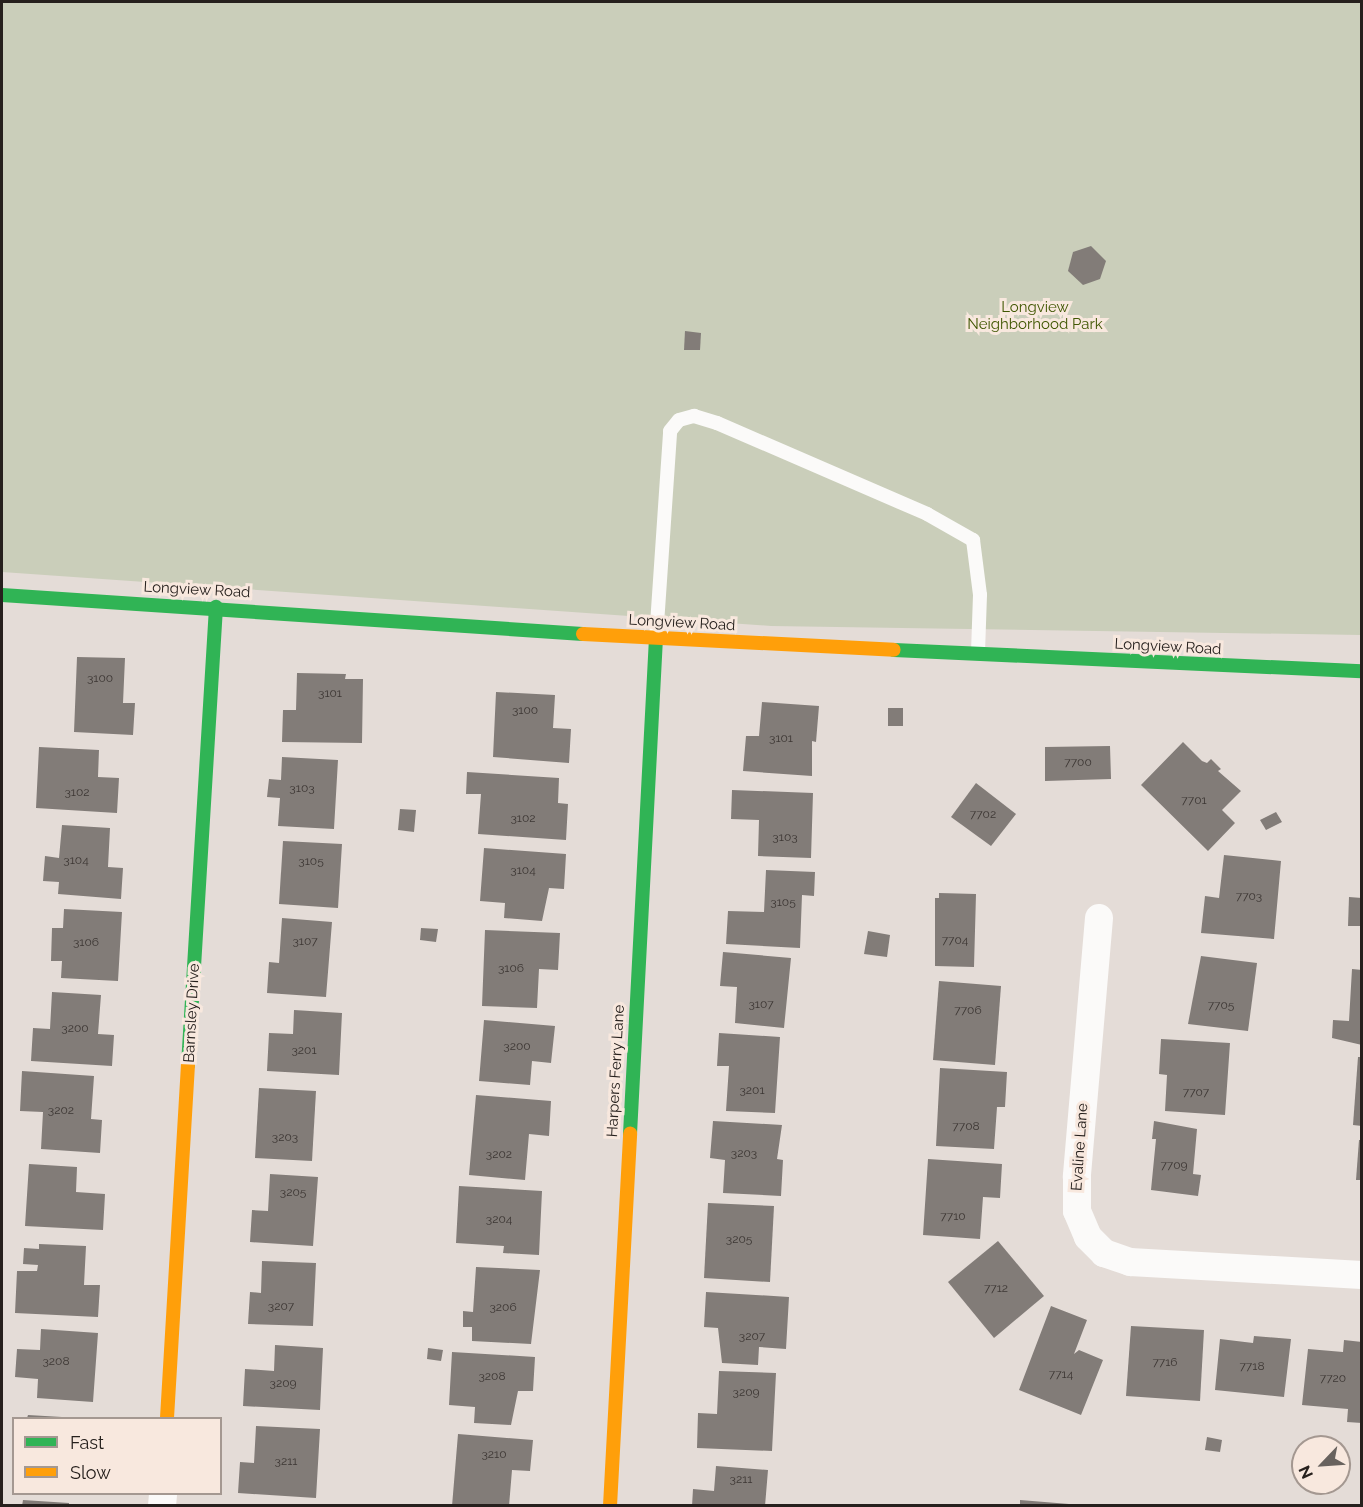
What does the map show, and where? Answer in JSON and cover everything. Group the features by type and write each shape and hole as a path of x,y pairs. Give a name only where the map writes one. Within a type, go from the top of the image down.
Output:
{"street":[{"name":"Longview Road","path":"2,596 216,607 656,639 1362,671"},
{"name":"Barnsley Drive","path":"167,1417 216,607"},
{"name":"Harpers Ferry Lane","path":"610,1506 656,639"},
{"name":"Evaline Lane","path":"1099,918 1077,1177 1077,1211 1088,1237 1104,1253 1130,1262 1362,1275"}],"lane":[{"path":"656,639 670,431 679,420 694,416 717,423 927,514 973,540 980,595 978,652"}],"green space":[{"name":"Longview Neighborhood Park","path":"2,2 1361,2 1361,635 771,626 2,572"}],"building":[{"path":"1091,246 1106,261 1100,279 1083,285 1068,271 1073,252"},
{"path":"685,331 701,333 700,350 684,350"},
{"path":"77,657 125,658 123,703 135,703 133,735 74,732"},
{"path":"297,673 346,674 345,679 363,679 362,743 282,742 283,710 296,710"},
{"path":"496,692 555,695 553,728 571,729 569,763 493,757"},
{"path":"762,702 819,706 816,742 812,741 812,776 743,771 746,736 759,736"},
{"path":"888,708 903,708 903,726 888,726"},
{"path":"1183,742 1202,761 1207,763 1211,759 1221,769 1218,771 1241,791 1222,810 1235,823 1208,851 1141,785"},
{"path":"1110,746 1111,779 1045,781 1045,747"},
{"path":"39,747 99,750 98,777 119,778 117,813 36,808"},
{"path":"282,757 338,760 334,829 278,826 280,798 267,797 269,779 281,780"},
{"path":"467,772 559,778 558,803 568,804 566,840 478,834 481,794 466,794"},
{"path":"976,783 1016,814 991,846 951,817"},
{"path":"732,790 813,793 811,858 758,856 759,820 731,819"},
{"path":"400,809 416,810 414,832 398,830"},
{"path":"1276,812 1282,822 1266,830 1260,820"},
{"path":"62,825 110,828 108,867 123,868 121,899 58,894 59,882 43,881 45,856 59,858"},
{"path":"283,841 342,844 338,908 279,904"},
{"path":"484,848 566,854 564,889 549,888 542,921 504,918 505,903 480,901"},
{"path":"1224,855 1281,861 1274,939 1201,933 1205,896 1219,898"},
{"path":"766,870 815,872 814,896 802,895 800,948 726,944 728,911 764,912"},
{"path":"939,893 976,894 974,967 935,966 935,898 939,898"},
{"path":"1349,897 1362,898 1362,926 1348,926"},
{"path":"64,909 122,912 118,981 61,978 62,961 51,961 52,928 63,928"},
{"path":"282,918 332,922 326,997 267,993 269,962 279,963"},
{"path":"421,928 438,929 436,942 420,940"},
{"path":"485,930 560,933 558,970 539,969 537,1008 482,1006"},
{"path":"868,931 890,935 887,957 864,954"},
{"path":"723,952 791,958 784,1028 735,1023 737,987 720,986"},
{"path":"1201,956 1257,963 1248,1031 1188,1024"},
{"path":"1352,969 1362,970 1362,1045 1332,1038 1333,1020 1349,1021"},
{"path":"939,981 1001,986 995,1065 933,1060"},
{"path":"52,992 101,995 98,1034 114,1035 112,1066 31,1061 33,1028 50,1029"},
{"path":"294,1010 342,1013 339,1075 267,1071 269,1033 293,1034"},
{"path":"484,1020 555,1026 551,1063 532,1061 530,1085 479,1081"},
{"path":"719,1033 780,1037 775,1113 726,1111 729,1066 717,1066"},
{"path":"1161,1039 1230,1043 1225,1115 1165,1111 1167,1075 1159,1074"},
{"path":"1358,1057 1362,1057 1362,1126 1353,1125"},
{"path":"940,1068 1007,1072 1005,1107 997,1107 994,1149 936,1146"},
{"path":"22,1071 94,1076 91,1119 102,1120 100,1153 41,1149 43,1112 20,1111"},
{"path":"259,1088 316,1091 312,1161 255,1158"},
{"path":"476,1095 551,1101 549,1136 529,1134 525,1180 469,1175"},
{"path":"713,1121 782,1125 777,1159 783,1160 781,1196 723,1193 725,1160 710,1158"},
{"path":"1154,1121 1197,1129 1193,1174 1201,1175 1198,1196 1151,1190 1156,1139 1152,1139"},
{"path":"1359,1140 1362,1140 1362,1180 1356,1180"},
{"path":"928,1159 1002,1164 1000,1198 983,1197 980,1239 923,1235"},
{"path":"29,1164 77,1167 76,1192 105,1194 103,1230 25,1226"},
{"path":"270,1174 318,1177 313,1246 250,1242 252,1210 268,1211"},
{"path":"459,1186 542,1191 539,1255 503,1253 504,1246 456,1243"},
{"path":"708,1203 774,1206 770,1282 704,1278"},
{"path":"998,1241 1044,1296 994,1338 948,1282"},
{"path":"39,1244 86,1246 84,1285 100,1285 98,1317 15,1313 17,1271 37,1271 38,1265 23,1264 24,1248 39,1249"},
{"path":"262,1261 316,1263 313,1326 248,1324 250,1292 261,1293"},
{"path":"476,1267 540,1270 531,1344 472,1341 472,1327 463,1327 463,1311 473,1312"},
{"path":"706,1292 789,1297 786,1349 759,1347 758,1365 722,1363 718,1328 704,1327"},
{"path":"1051,1306 1087,1320 1074,1354 1079,1350 1103,1360 1081,1415 1019,1390"},
{"path":"1131,1326 1204,1330 1200,1401 1126,1396"},
{"path":"41,1329 98,1333 93,1402 37,1398 38,1379 15,1377 17,1349 40,1350"},
{"path":"1254,1336 1291,1339 1284,1397 1215,1390 1220,1339 1253,1343"},
{"path":"1344,1340 1362,1342 1362,1423 1347,1422 1348,1409 1302,1405 1308,1349 1343,1352"},
{"path":"275,1345 323,1348 320,1410 243,1406 245,1369 274,1371"},
{"path":"428,1348 443,1350 441,1361 427,1359"},
{"path":"452,1352 535,1357 533,1391 518,1391 511,1425 474,1423 475,1407 449,1405"},
{"path":"719,1371 776,1373 772,1451 697,1448 698,1413 717,1414"},
{"path":"28,1415 62,1417 27,1417"},
{"path":"256,1426 320,1429 316,1498 238,1493 240,1462 254,1463"},
{"path":"458,1434 533,1440 530,1471 512,1470 509,1506 452,1506"},
{"path":"1207,1437 1222,1440 1220,1452 1205,1450"},
{"path":"716,1466 768,1470 765,1506 692,1506 693,1489 714,1491"},
{"path":"23,1500 69,1503 69,1506 22,1506"},
{"path":"1020,1500 1069,1504 1069,1506 1020,1506"}],"traffic: fast":[{"path":"2,595 583,634"},
{"path":"188,1065 216,607"},
{"path":"630,1134 656,639"},
{"path":"894,650 1362,671"}],"traffic: slow":[{"path":"583,634 894,650"},
{"path":"167,1417 188,1065"},
{"path":"610,1506 630,1134"}]}
